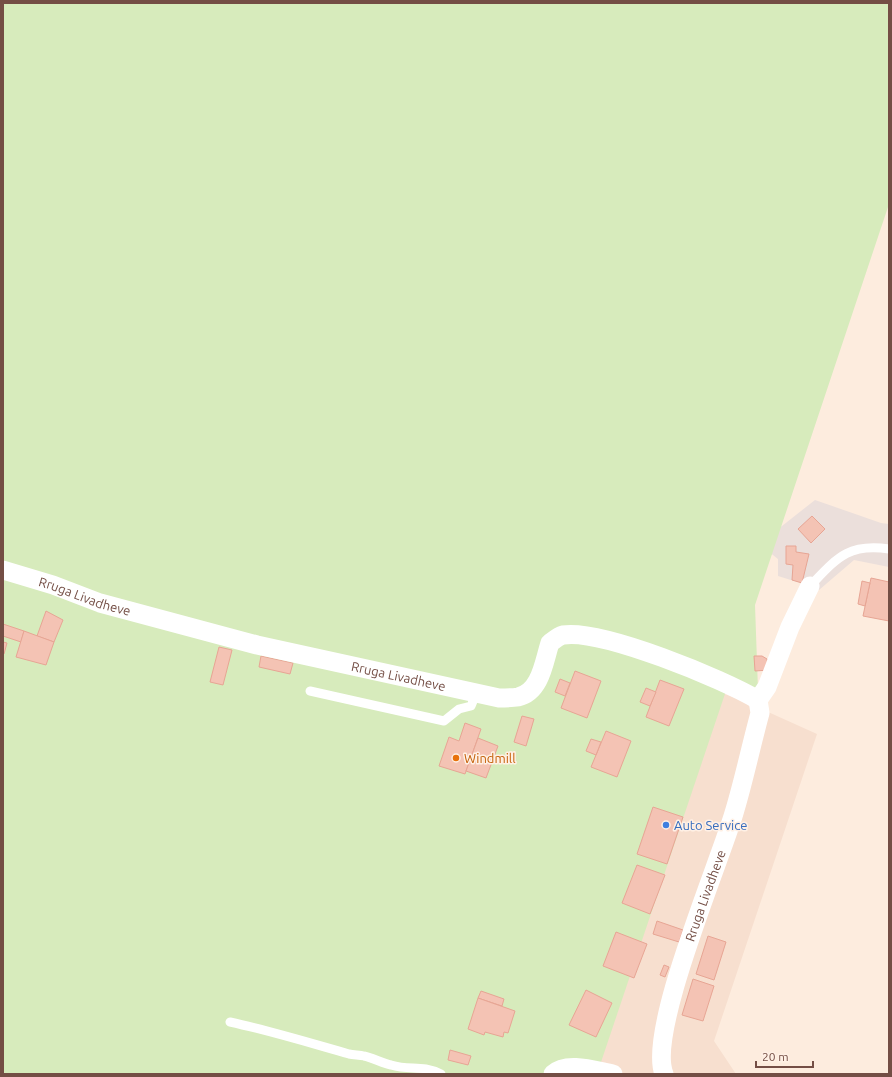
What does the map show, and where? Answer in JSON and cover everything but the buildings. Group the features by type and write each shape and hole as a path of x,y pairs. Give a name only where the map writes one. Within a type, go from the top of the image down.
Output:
{"street":[{"name":"Rruga Livadheve","path":"3,570 54,585 100,603 257,646 499,698 519,697 530,692 537,682 550,643 562,635 580,635 631,647 720,681 758,700 760,713 734,812 694,928 663,1032 659,1072"},
{"path":"758,700 767,688 790,627 810,586"},
{"path":"552,1074 557,1070 572,1068 614,1074"}],"lane":[{"path":"810,586 835,560 851,550 876,547 889,548"},
{"path":"310,691 444,721 459,709 471,706 476,694"},
{"path":"230,1022 306,1040 352,1054 363,1055 391,1065 411,1069 418,1067 428,1068 441,1074"}],"shaded area":[{"path":"815,500 881,523 889,524 889,567 854,560 819,590 778,576 778,559 759,544"},
{"path":"3,585 587,644 744,701 817,734 714,1041 736,1074 511,1074"}],"green space":[{"path":"3,3 889,3 889,204 755,605 758,690 730,679 597,1074 3,1074"}],"place":[{"name":"Windmill","path":"456,758"},
{"name":"Auto Service","path":"666,825"}]}
